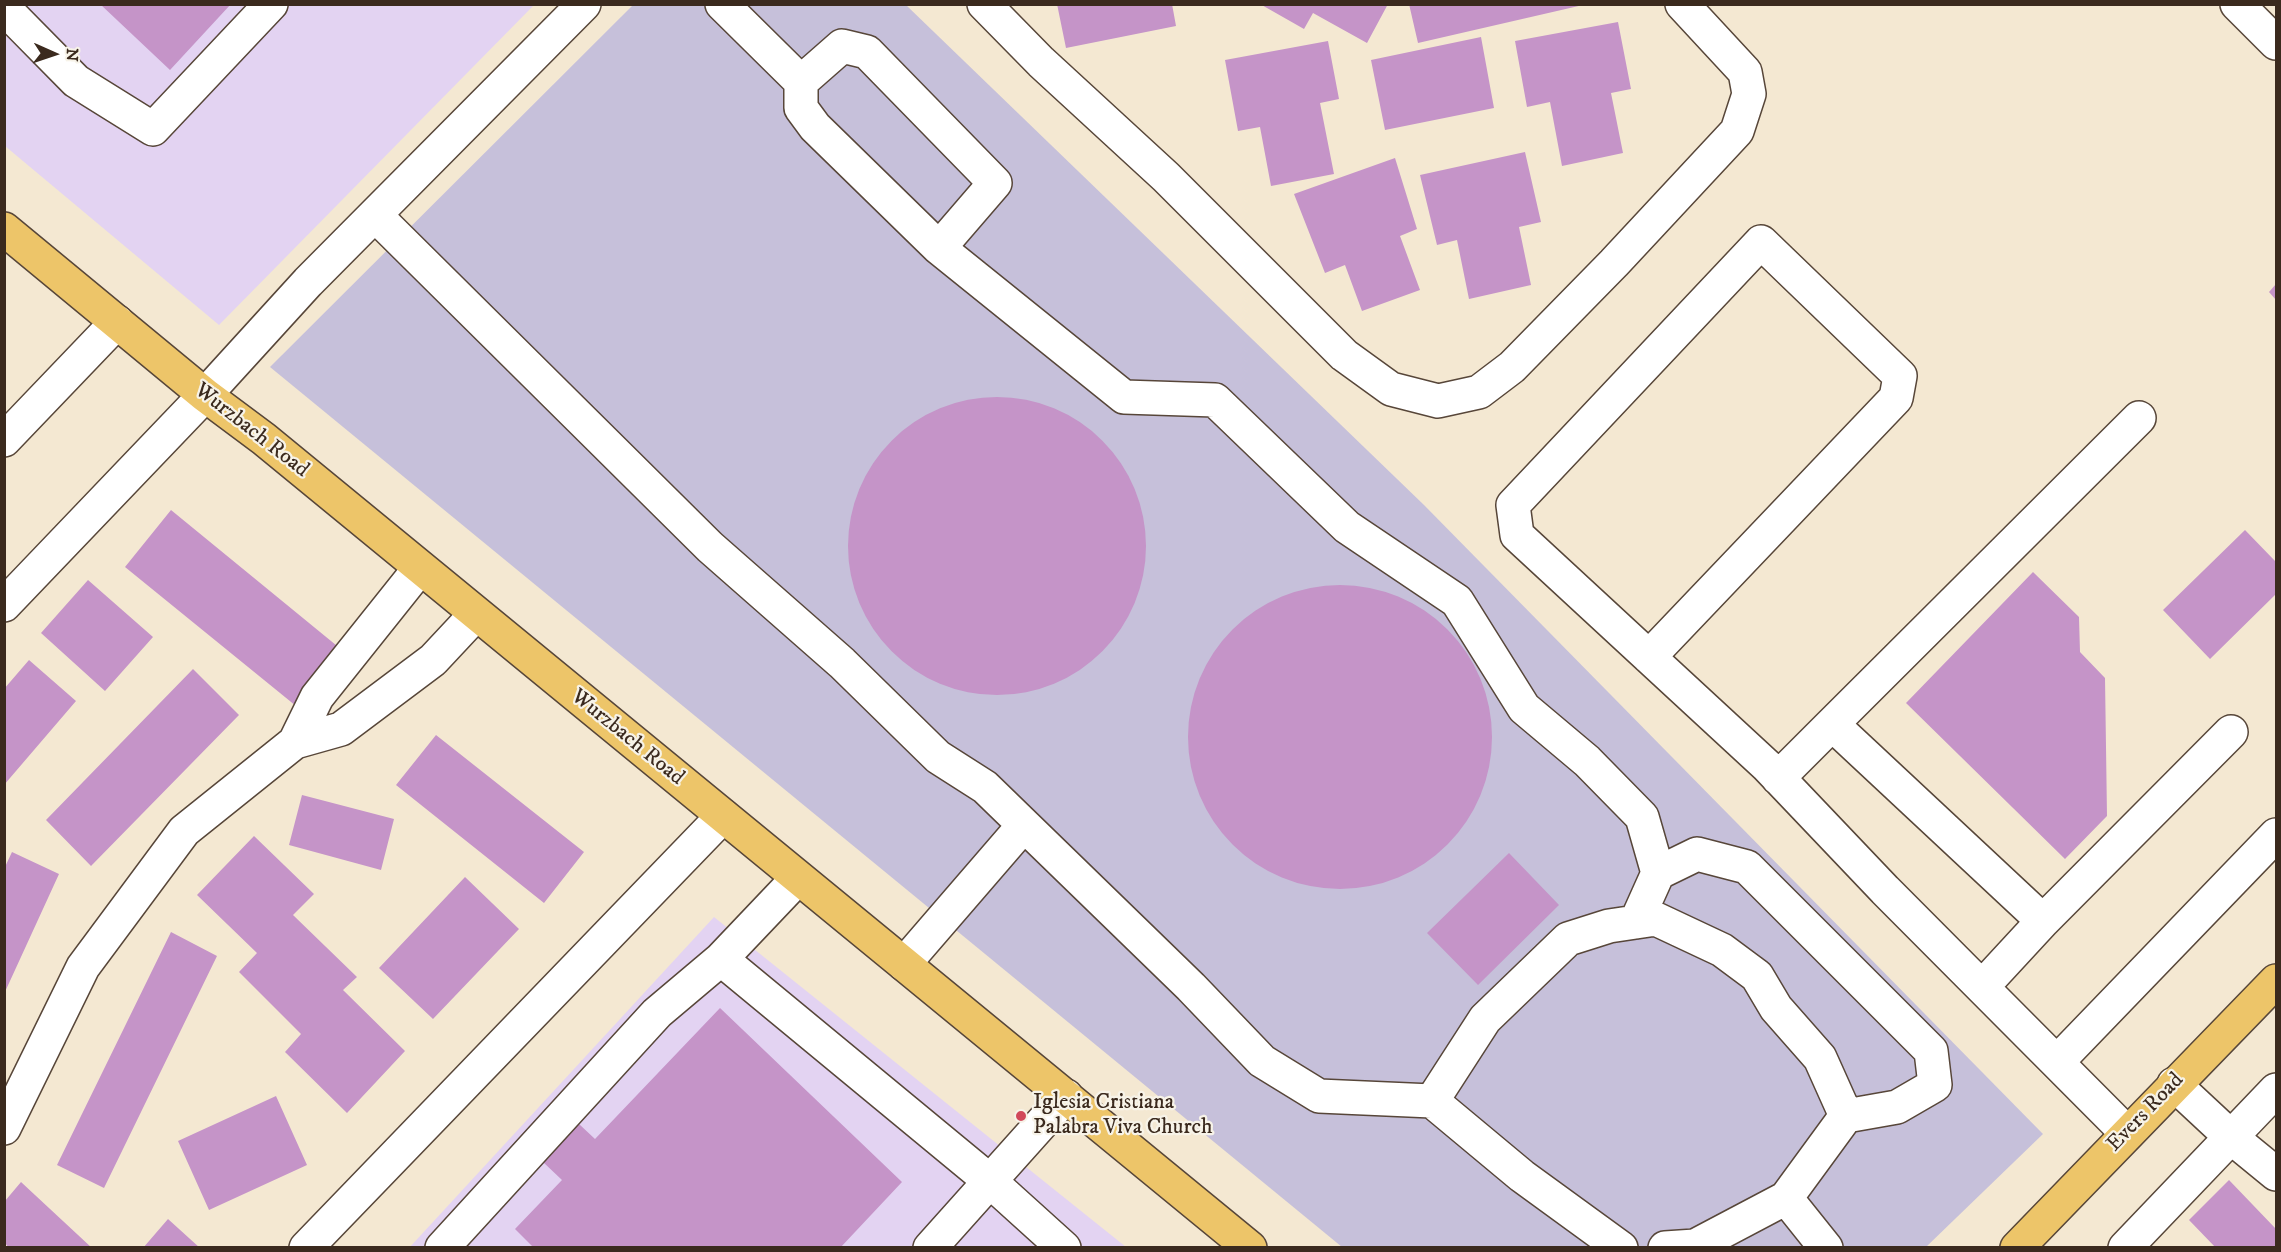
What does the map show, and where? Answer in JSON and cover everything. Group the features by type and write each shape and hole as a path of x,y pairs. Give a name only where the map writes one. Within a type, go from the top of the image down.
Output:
{"main road":[{"name":"Wurzbach Road","path":"4,229 205,395 264,439 1247,1247"},
{"name":"Evers Road","path":"2017,1248 2174,1084 2277,981"}],"street":[{"path":"4,8 76,81 153,129 271,4"},
{"path":"4,605 205,395 308,282 584,4"},
{"path":"722,4 801,82 801,108 815,127 939,248 1124,397 1215,400 1347,527 1456,601 1524,708 1587,761 1642,817 1658,873"},
{"path":"984,4 1041,62 1174,186 1344,355 1391,389 1438,401 1479,392 1512,367 1614,263 1737,131 1749,94 1745,72 1682,4"},
{"path":"2237,4 2277,43"},
{"path":"801,82 842,46 867,52 995,183 939,248"},
{"path":"375,214 710,547 842,663 938,757 985,787 1191,987 1262,1061 1319,1096 1432,1101 1522,1176 1621,1248"},
{"path":"1649,657 1896,398 1900,376 1761,242 1514,505 1517,535 1778,778 1885,890 2127,1133"},
{"path":"4,440 117,322"},
{"path":"1778,778 2139,418"},
{"path":"295,742 317,697 420,568"},
{"path":"4,1128 82,967 184,831 295,742 340,729 433,660 476,614"},
{"path":"1832,724 2043,921"},
{"path":"1982,987 2043,921 2231,732"},
{"path":"306,1248 723,816"},
{"path":"904,964 1024,825"},
{"path":"2057,1062 2277,835"},
{"path":"1636,922 1658,873 1697,854 1747,867 1931,1051 1935,1085 1897,1107 1846,1116 1786,1198 1695,1246 1665,1248"},
{"path":"442,1248 657,1013 721,960 798,878"},
{"path":"1432,1101 1485,1019 1568,939 1609,926 1656,919 1722,950 1757,976 1776,1008 1820,1058 1846,1116"},
{"path":"721,960 991,1182 1064,1248"},
{"path":"2174,1084 2232,1138 2277,1174"},
{"path":"2125,1248 2277,1090"},
{"path":"930,1248 1066,1096"},
{"path":"1786,1198 1826,1248"}],"shaded area":[{"path":"4,5 534,5 219,325 5,146"},
{"path":"633,5 906,5 1424,505 2043,1134 1926,1247 1342,1247 270,367"},
{"path":"714,917 1126,1247 409,1248"}],"building":[{"path":"100,4 231,4 170,70"},
{"path":"1057,4 1172,4 1176,26 1066,48"},
{"path":"1260,4 1388,4 1367,43 1313,13 1304,29"},
{"path":"1409,4 1583,4 1583,5 1418,43"},
{"path":"1618,22 1631,89 1611,93 1623,153 1562,166 1550,102 1527,107 1515,41"},
{"path":"1481,37 1494,108 1385,130 1371,60"},
{"path":"1328,41 1339,99 1320,103 1334,174 1271,186 1260,127 1238,131 1225,60"},
{"path":"1525,152 1541,222 1519,227 1531,285 1469,299 1457,240 1437,245 1420,175"},
{"path":"1395,158 1417,229 1400,236 1420,290 1362,311 1345,265 1325,273 1294,194"},
{"path":"2276,284 2276,300 2269,292"},
{"path":"982,397 1012,397 1040,403 1067,414 1092,430 1113,451 1129,476 1140,503 1146,531 1144,575 1129,616 1113,641 1092,662 1067,678 1040,689 1012,695 982,695 954,689 927,678 902,662 881,641 865,616 854,589 848,561 848,531 854,503 865,476 881,451 902,430 927,414 954,403"},
{"path":"171,510 342,650 296,706 125,567"},
{"path":"2245,530 2276,562 2276,594 2210,659 2163,610"},
{"path":"2033,572 2079,617 2080,652 2105,678 2107,816 2065,859 1906,703"},
{"path":"88,580 153,637 105,691 41,633"},
{"path":"1340,585 1370,588 1398,597 1424,611 1447,630 1466,653 1480,679 1489,707 1492,737 1489,767 1480,795 1466,821 1447,844 1424,863 1398,877 1370,886 1340,889 1310,886 1282,877 1256,863 1233,844 1214,821 1200,795 1191,767 1188,737 1191,707 1200,679 1214,653 1233,630 1256,611 1282,597 1310,588"},
{"path":"29,660 76,701 4,785 4,689"},
{"path":"193,669 239,715 91,866 46,820"},
{"path":"436,735 584,852 544,903 396,785"},
{"path":"302,795 394,819 381,870 289,845"},
{"path":"254,836 314,894 293,915 357,977 343,990 405,1051 347,1113 285,1052 301,1034 239,972 257,953 197,895"},
{"path":"12,852 59,874 4,994 4,869"},
{"path":"1509,853 1559,905 1478,985 1427,933"},
{"path":"465,877 519,929 433,1019 379,968"},
{"path":"171,932 217,956 104,1188 57,1165"},
{"path":"720,1008 902,1182 840,1248 534,1248 515,1229 562,1180 543,1162 579,1124 595,1139"},
{"path":"276,1096 307,1165 209,1210 178,1141"},
{"path":"2229,1180 2276,1229 2276,1248 2216,1248 2189,1220"},
{"path":"21,1182 92,1248 9,1248 5,1243 5,1201"},
{"path":"168,1219 200,1248 143,1248"}],"place":[{"name":"Iglesia Cristiana Palabra Viva Church","path":"1021,1116"}]}
